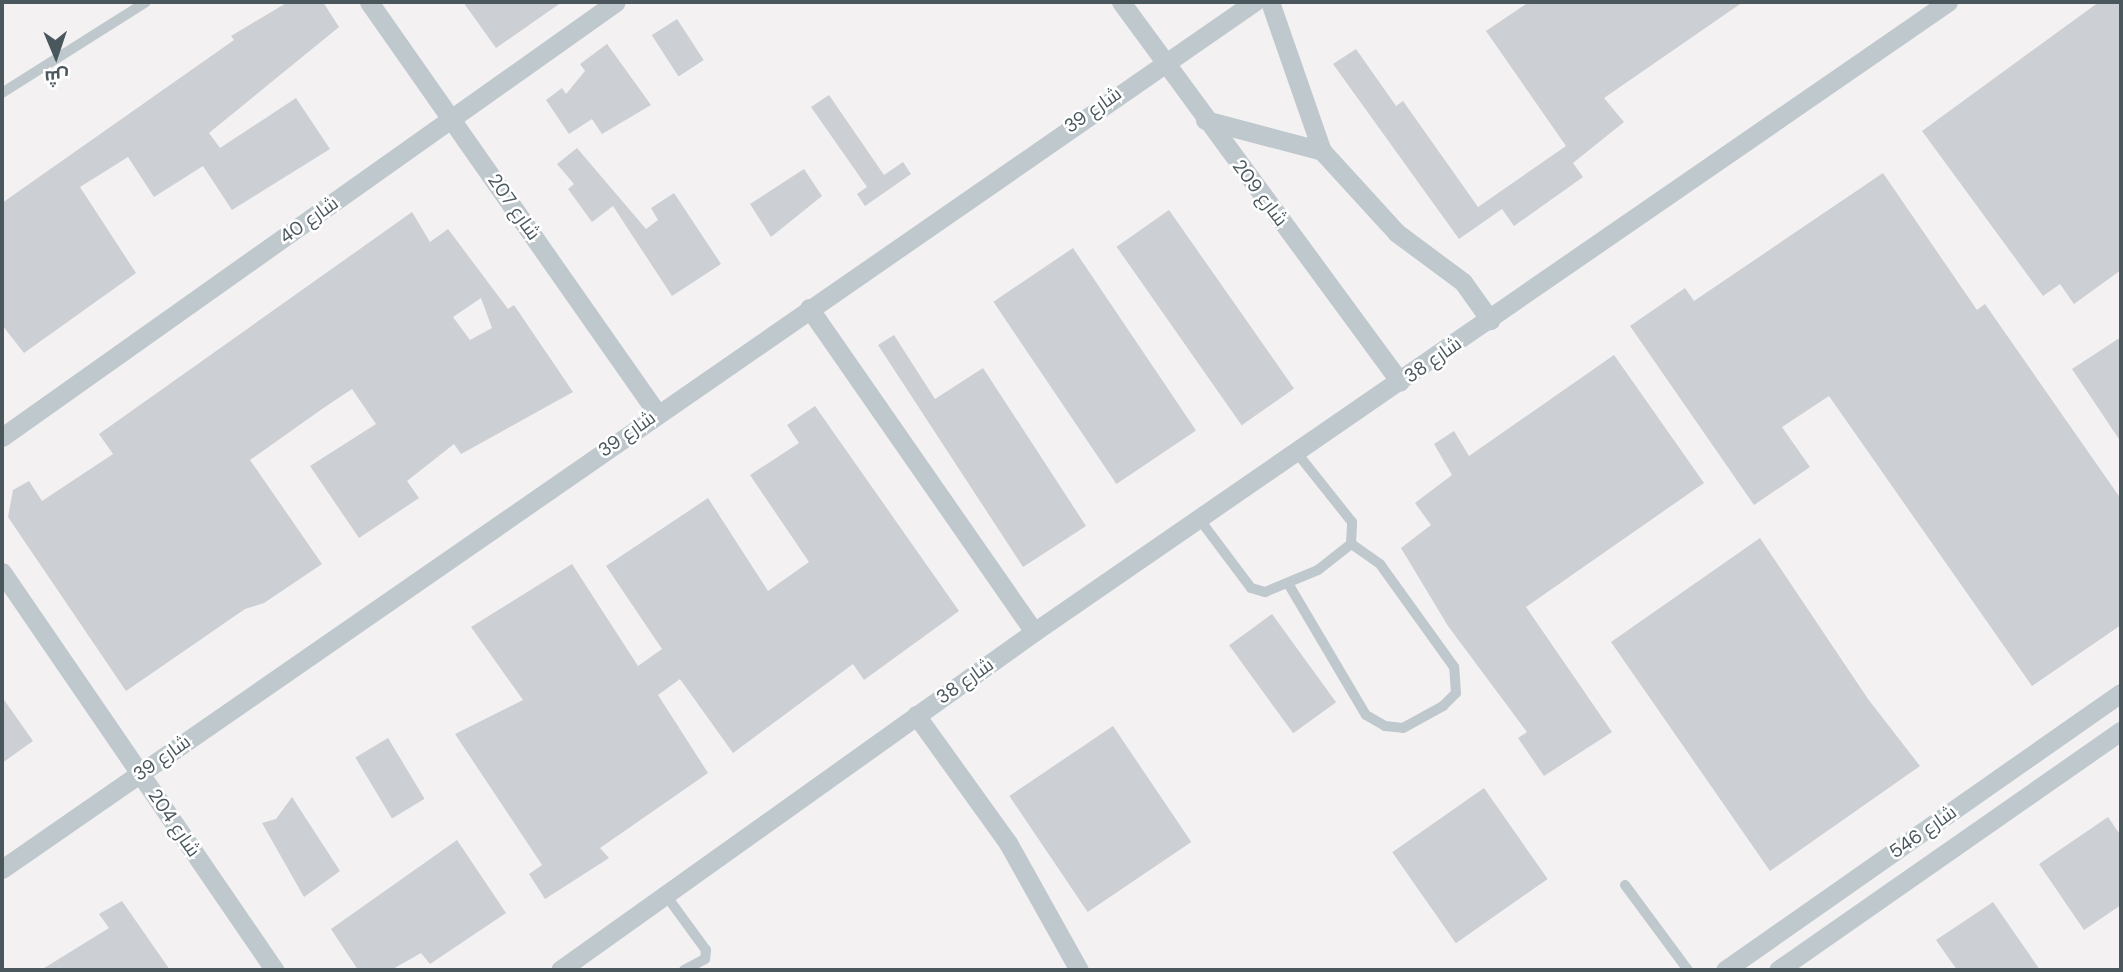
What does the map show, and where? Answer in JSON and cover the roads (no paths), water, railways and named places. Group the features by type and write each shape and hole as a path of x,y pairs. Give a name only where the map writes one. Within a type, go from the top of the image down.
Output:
{"street":[{"name":"شارع 207","path":"369,2 657,413"},
{"name":"شارع 40","path":"2,438 616,2"},
{"name":"شارع 209","path":"1121,2 1162,62 1401,382"},
{"name":"شارع 39","path":"2,869 1162,62 1254,2"},
{"path":"1270,2 1322,151 1397,233 1463,282 1490,320"},
{"name":"شارع 38","path":"560,970 1034,632 1401,382 1948,2"},
{"path":"1205,120 1322,151"},
{"path":"809,308 1034,632"},
{"name":"شارع 204","path":"2,572 275,970"},
{"name":"شارع 546","path":"1725,970 2121,693"},
{"name":"شارع 38","path":"916,715 1008,843 1079,970"},
{"name":"شارع 546","path":"1778,970 2121,731"}],"lane":[{"path":"2,93 146,2"},
{"path":"1297,453 1352,522 1351,544"},
{"path":"1200,520 1251,588 1265,592 1289,585 1351,544"},
{"path":"1289,585 1366,715 1385,726 1403,728 1443,706 1456,693 1454,667 1380,564 1351,544"},
{"path":"1625,885 1688,970"},
{"path":"665,894 706,950 705,959 684,970"}]}
